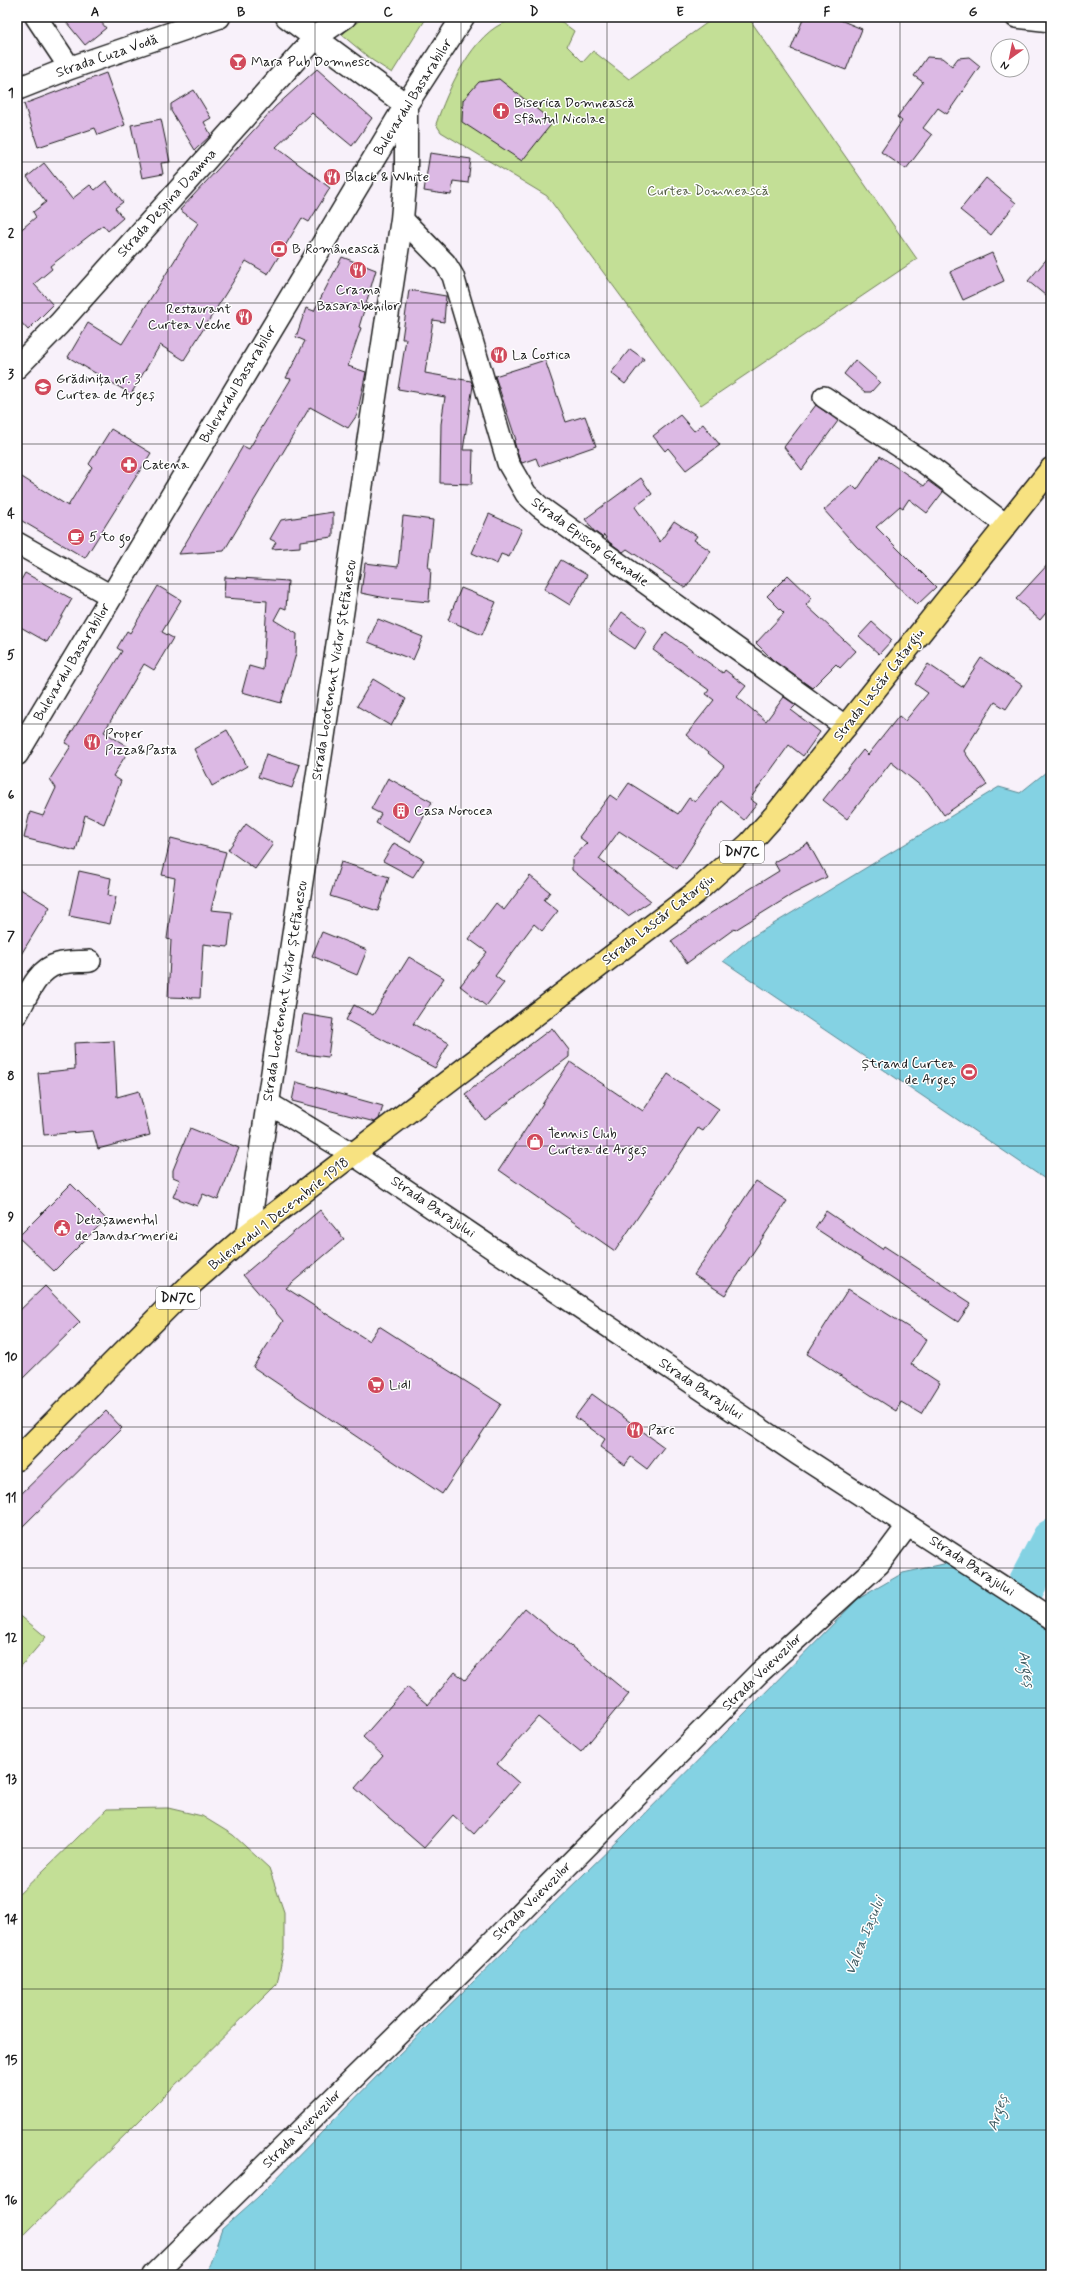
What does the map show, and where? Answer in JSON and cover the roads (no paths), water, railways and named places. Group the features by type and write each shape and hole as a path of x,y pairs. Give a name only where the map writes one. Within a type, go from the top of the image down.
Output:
{"main road":[{"name":"Strada Cuza Vodă","path":"17,89 70,68 220,17"},
{"path":"287,17 406,105"},
{"name":"Strada Despina Doamna","path":"17,367 59,324 316,37 345,17"},
{"name":"Bulevardul Basarabilor","path":"17,754 406,105 464,17"},
{"name":"Strada Locotenent Victor Ștefănescu","path":"248,1234 402,219 406,174 406,105"},
{"name":"Strada Lascăr Catargiu","path":"354,1155 723,869 776,815 1051,469"},
{"name":"Bulevardul 1 Decembrie 1918","path":"17,1459 191,1284 248,1234 354,1155"}],"street":[{"path":"36,17 70,68"},
{"path":"1016,17 1051,21"},
{"name":"Strada Episcop Ghenadie","path":"402,219 445,263 453,276 508,463 526,494 546,511 846,727"},
{"path":"824,397 925,463 1006,524"},
{"path":"17,543 111,596"},
{"path":"17,1014 38,977 47,969 57,964 90,961"},
{"name":"Strada Barajului","path":"268,1103 354,1155 799,1455 1051,1618"},
{"name":"Strada Voievozilor","path":"153,2275 466,1967 759,1673 879,1564 908,1525"}],"water":[{"name":"Ștrand Curtea de Argeș","path":"1051,768 1051,1183 723,961 752,937 999,787 1020,793"},
{"name":"Valea Iașului","path":"948,1563 1051,1632 1051,2275 206,2275 222,2229 258,2197 393,2060 623,1836 858,1599 903,1573"}],"waterway":[{"name":"Argeș","path":"1021,1640 1015,1607 1051,1539"}],"place":[{"name":"Mara Pub Domnesc","path":"238,62"},
{"name":"Biserica Domnească Sfântul Nicolae","path":"501,111"},
{"name":"Black & White","path":"332,177"},
{"name":"B Românească","path":"279,249"},
{"name":"Crama Basarabenilor","path":"358,270"},
{"name":"Restaurant Curtea Veche","path":"244,317"},
{"name":"La Costica","path":"499,355"},
{"name":"Grădinița nr. 3 Curtea de Argeș","path":"43,387"},
{"name":"Catena","path":"129,465"},
{"name":"5 to go","path":"76,537"},
{"name":"Proper Pizza&Pasta","path":"92,742"},
{"name":"Casa Norocea","path":"401,811"},
{"name":"Ștrand Curtea de Argeș","path":"969,1072"},
{"name":"Tennis Club Curtea de Argeș","path":"535,1142"},
{"name":"Detașamentul de Jandarmeriei","path":"62,1228"},
{"name":"Lidl","path":"376,1385"},
{"name":"Parc","path":"635,1430"}],"park label":[{"name":"Curtea Domnească","path":"708,191"}]}
